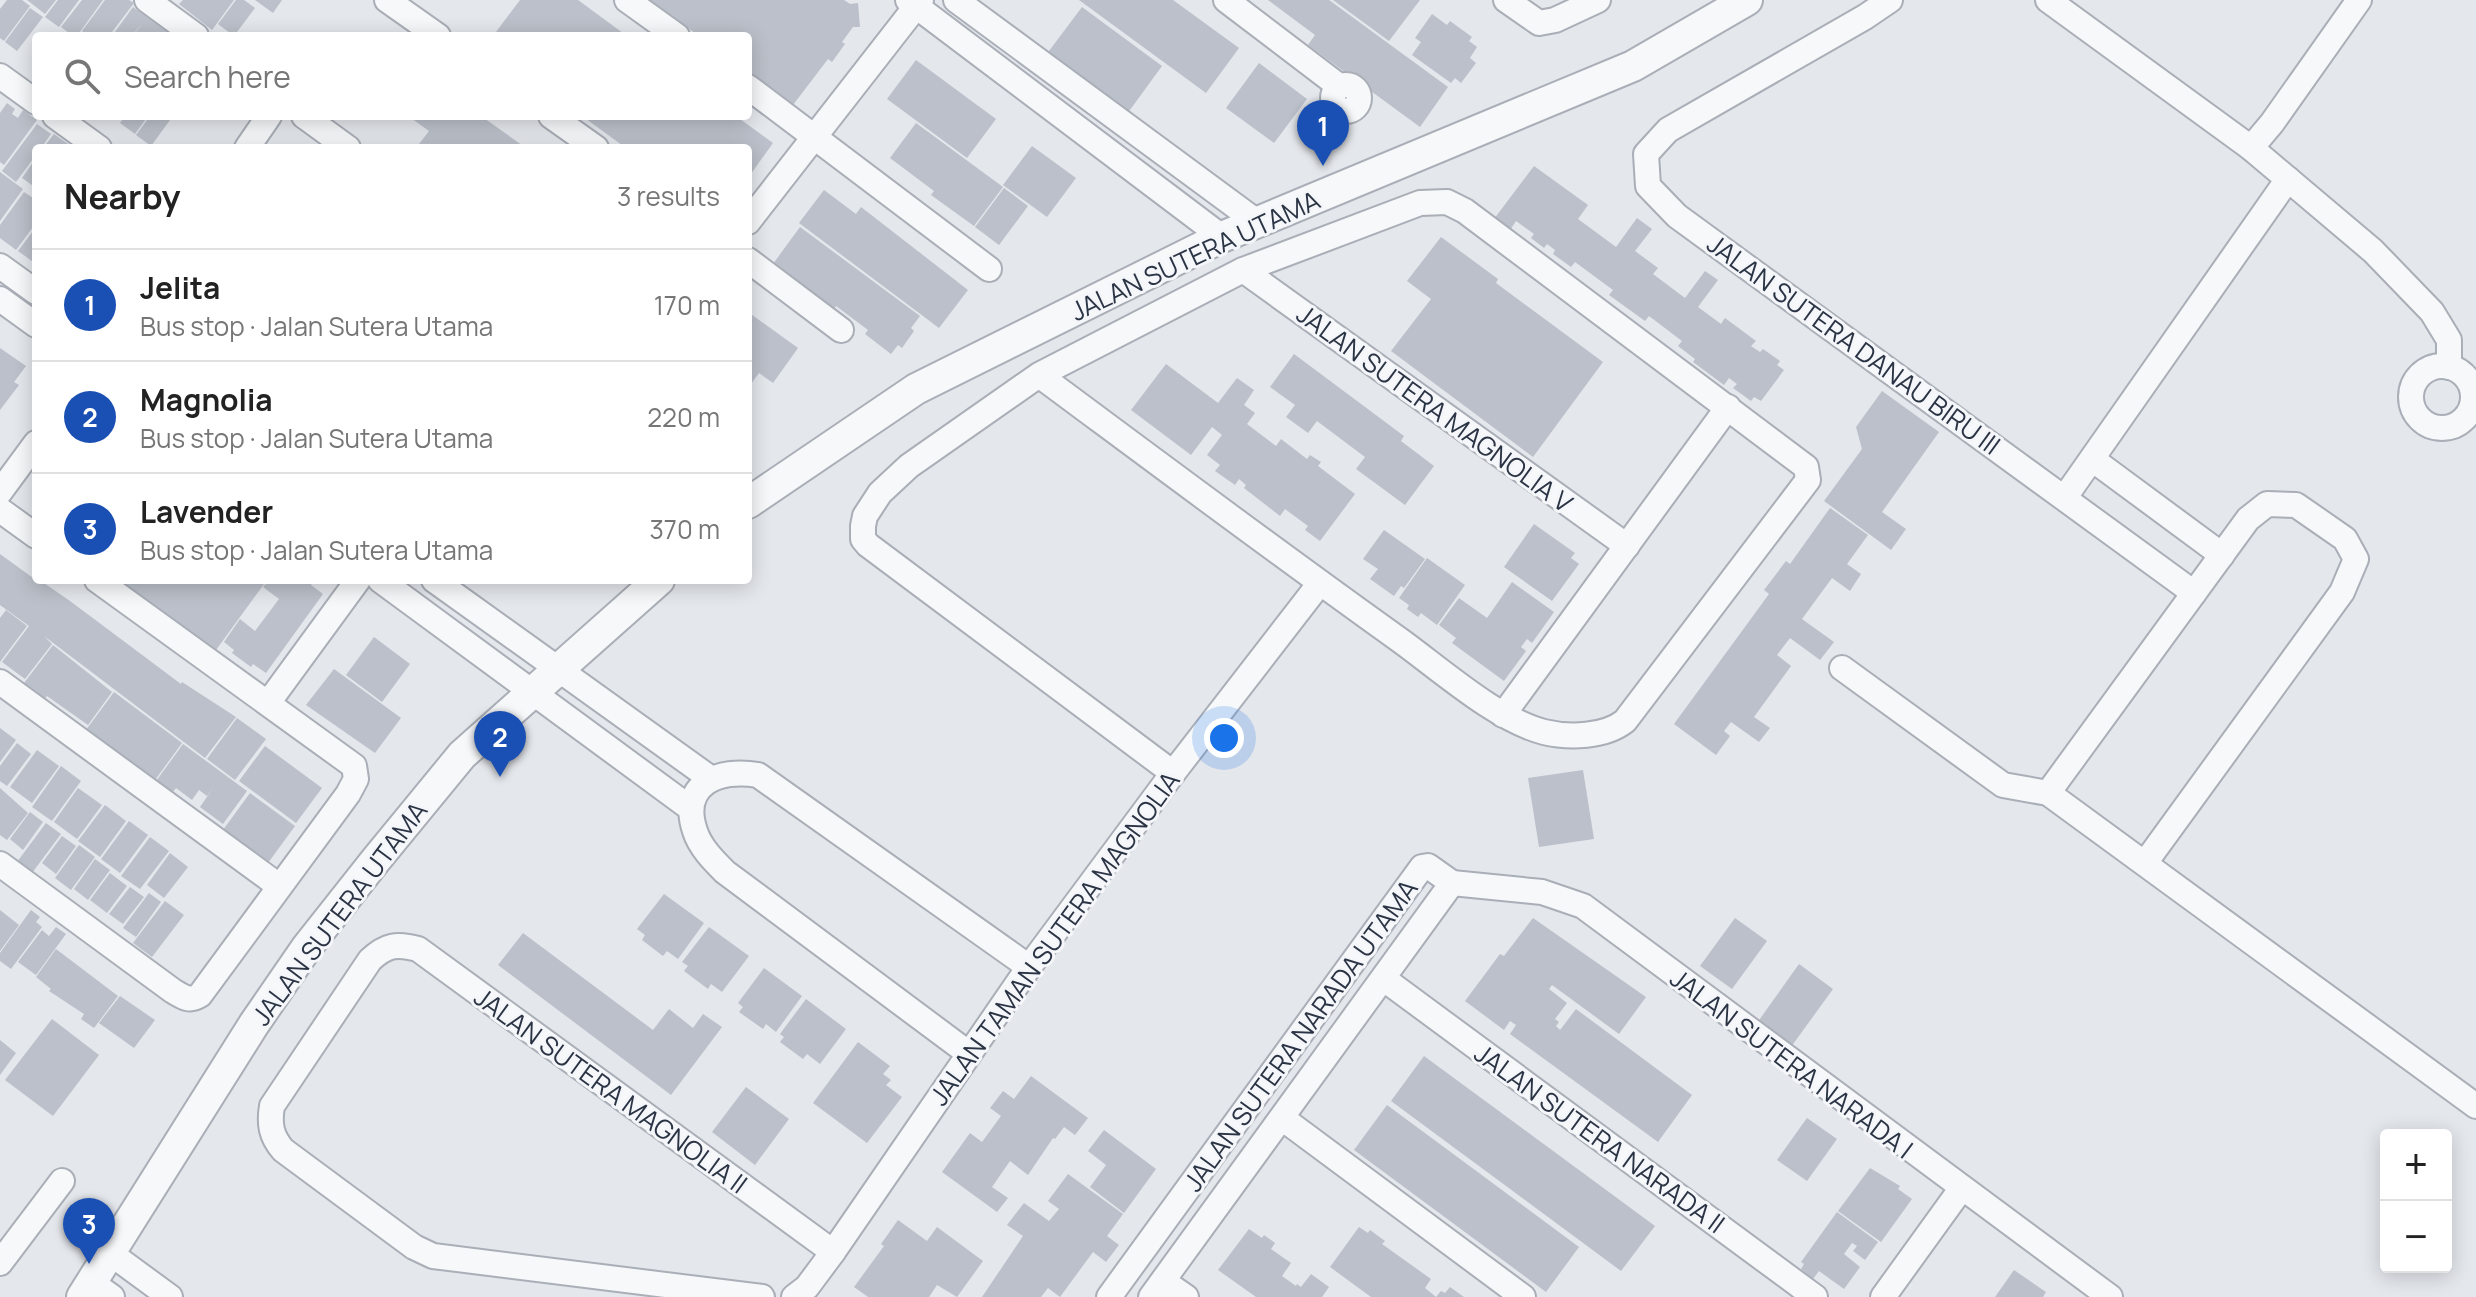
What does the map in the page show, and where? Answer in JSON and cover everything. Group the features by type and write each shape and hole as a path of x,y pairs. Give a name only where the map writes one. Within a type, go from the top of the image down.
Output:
{"street":[{"path":"147,0 191,32"},
{"path":"387,0 432,32"},
{"path":"627,0 671,32"},
{"path":"956,0 1257,222"},
{"path":"1226,0 1339,86"},
{"path":"1506,0 1534,21 1541,22 1555,20 1598,0"},
{"name":"JALAN SUTERA UTAMA","path":"752,500 916,389 1222,237 1633,66 1747,0"},
{"name":"JALAN SUTERA DANAU BIRU III","path":"1890,0 1813,48 1668,130 1646,154 1648,186 1677,216 2194,593"},
{"path":"2048,0 2251,148 2373,251 2432,312 2449,340 2449,367"},
{"path":"2251,148 2359,0"},
{"path":"752,217 915,2 1076,129 1222,237"},
{"path":"0,76 32,99"},
{"path":"752,90 989,269"},
{"path":"1076,129 1096,105"},
{"path":"60,120 94,144"},
{"path":"250,144 266,120"},
{"path":"310,120 342,144"},
{"path":"557,120 590,144"},
{"path":"2065,497 2288,179"},
{"path":"1039,375 1503,715 1544,732 1601,733 1614,730 1625,721 1808,480 1806,467 1465,211 1447,202 1420,203 1243,270 1039,375 909,466 880,493 865,516 863,539 868,545 1173,773"},
{"path":"752,263 841,330"},
{"path":"0,266 32,289"},
{"name":"JALAN SUTERA MAGNOLIA V","path":"1243,270 1627,546"},
{"path":"0,299 32,322"},
{"path":"1503,715 1728,407"},
{"path":"0,492 32,448"},
{"path":"2092,459 2222,555"},
{"path":"2048,793 2248,519 2267,504 2296,505 2345,539 2356,559 2342,592 2145,863"},
{"path":"0,510 32,533"},
{"name":"JALAN TAMAN SUTERA MAGNOLIA","path":"801,1292 833,1252 1029,967 1173,773 1320,583"},
{"path":"0,864 173,991 184,998 194,999 200,995 356,779 354,766 103,584"},
{"path":"268,703 355,584"},
{"path":"385,584 690,808"},
{"path":"440,584 710,778"},
{"name":"JALAN SUTERA UTAMA","path":"95,1292 110,1253 254,1024 307,947 462,755 654,584"},
{"path":"1842,668 2003,785 2048,793 2476,1106"},
{"path":"0,682 279,886"},
{"path":"968,1053 725,872 707,853 695,832 690,808 698,790 710,778 736,771 758,775 1029,967"},
{"name":"JALAN SUTERA NARADA UTAMA","path":"1109,1297 1422,867 1428,866 1452,883 1157,1289"},
{"name":"JALAN SUTERA NARADA I","path":"1452,883 1542,892 1583,906 2110,1297"},
{"name":"JALAN SUTERA MAGNOLIA II","path":"762,1297 433,1256 414,1247 283,1150 274,1140 269,1122 272,1106 370,960 383,947 401,944 418,949 833,1252"},
{"name":"JALAN SUTERA NARADA II","path":"1384,979 1815,1297"},
{"path":"1282,1118 1523,1297"},
{"path":"0,1263 62,1181"},
{"path":"1883,1297 1961,1189"},
{"path":"110,1253 170,1297"},
{"path":"1157,1289 1186,1297"}],"building":[{"path":"7,0 22,0 30,6 4,41 0,38 0,9"},
{"path":"27,0 56,0 45,14"},
{"path":"58,0 79,0 59,27 45,17"},
{"path":"82,0 103,0 80,32 68,32 61,27"},
{"path":"105,0 129,0 134,3 112,32 82,31"},
{"path":"183,0 234,0 212,30 179,4"},
{"path":"236,0 244,0 255,8 237,32 229,32 218,24"},
{"path":"255,0 282,0 273,13"},
{"path":"520,0 578,0 622,32 496,32"},
{"path":"650,0 844,0 850,4 858,3 860,27 853,27 832,62 828,59 793,105 752,75 752,32 694,32"},
{"path":"1079,0 1173,0 1239,48 1206,93"},
{"path":"1268,0 1329,0 1448,87 1420,127 1308,45 1315,35"},
{"path":"1333,0 1420,0 1389,41"},
{"path":"133,7 171,32 136,32 143,22 135,32 115,32"},
{"path":"1082,7 1162,66 1127,114 1046,55"},
{"path":"30,8 43,17 17,51 5,42"},
{"path":"1432,14 1447,25 1450,21 1472,37 1469,41 1477,47 1470,58 1476,63 1461,83 1455,78 1451,83 1412,55 1421,42 1415,38"},
{"path":"916,60 996,119 967,158 887,99"},
{"path":"1259,63 1307,99 1274,143 1226,108"},
{"path":"7,103 15,109 12,114 18,118 23,110 32,120 37,120 4,165 0,162 0,113"},
{"path":"122,120 145,120 135,134 120,123"},
{"path":"147,120 170,120 152,144 136,135"},
{"path":"414,120 487,120 520,144 419,144 429,131"},
{"path":"588,120 741,120 773,143 752,172 752,144 620,144"},
{"path":"916,123 1003,187 974,226 931,195 934,191 890,158"},
{"path":"37,124 51,134 44,144 32,144 32,160 16,182 2,171"},
{"path":"54,134 68,144 46,144"},
{"path":"1032,146 1076,178 1047,217 1003,185"},
{"path":"32,164 32,185 22,178"},
{"path":"1534,166 1588,205 1578,219 1616,247 1637,218 1652,229 1635,251 1658,268 1653,274 1685,298 1705,271 1718,280 1698,307 1721,324 1725,318 1756,341 1751,346 1760,352 1763,349 1780,361 1777,365 1784,370 1761,401 1754,397 1751,401 1733,388 1737,384 1729,378 1724,385 1693,362 1695,359 1678,346 1682,341 1649,316 1645,321 1609,295 1613,290 1575,262 1571,267 1553,254 1555,250 1547,244 1544,248 1531,238 1534,234 1516,221 1510,230 1494,219"},
{"path":"0,172 23,189 0,221"},
{"path":"1004,188 1028,206 999,245 975,227"},
{"path":"824,190 856,214 861,207 968,290 939,328 799,223"},
{"path":"24,192 32,197 32,228 16,250 0,238 0,225"},
{"path":"800,227 920,316 902,348 898,345 891,354 865,334 868,330 836,306 829,316 770,268"},
{"path":"32,232 32,261 18,251"},
{"path":"1441,237 1498,279 1496,283 1603,362 1533,457 1391,351 1431,299 1407,281"},
{"path":"752,315 798,348 773,383 759,373 752,383"},
{"path":"0,348 26,366 14,382 19,385 0,410"},
{"path":"1294,354 1404,436 1401,441 1434,466 1405,505 1356,469 1365,457 1317,421 1308,433 1286,417 1295,405 1270,387"},
{"path":"1166,364 1218,403 1237,378 1254,390 1244,405 1255,413 1247,424 1276,446 1281,439 1307,459 1310,455 1321,462 1318,466 1355,494 1320,541 1305,530 1308,526 1285,509 1280,516 1244,488 1246,485 1239,479 1235,485 1215,471 1220,465 1207,455 1222,435 1212,427 1191,455 1131,410"},
{"path":"1882,391 1939,432 1882,512 1906,529 1891,550 1824,501 1862,449 1856,427"},
{"path":"1830,508 1868,535 1847,564 1861,574 1850,591 1832,578 1802,619 1834,642 1820,660 1790,638 1777,655 1791,666 1754,717 1770,728 1759,742 1731,722 1724,731 1730,736 1716,755 1674,724 1769,594 1764,590 1786,561 1790,564"},
{"path":"1534,524 1575,553 1571,558 1579,564 1552,601 1504,567"},
{"path":"1384,530 1425,559 1404,588 1401,586 1394,596 1370,579 1378,569 1363,559"},
{"path":"0,554 32,577 32,584 45,584 181,684 236,717 205,758 44,636 52,644 25,679 2,662 29,626 0,605"},
{"path":"1427,558 1465,585 1437,625 1421,613 1418,617 1399,598"},
{"path":"1512,582 1554,612 1532,643 1527,639 1521,647 1526,651 1504,681 1452,643 1456,638 1439,625 1459,598 1487,618"},
{"path":"125,584 264,584 216,650"},
{"path":"266,584 312,584 323,594 266,673 253,664 251,667 232,653 234,650 224,642 240,619 255,631 279,599 263,587"},
{"path":"6,610 27,626 0,662 0,618"},
{"path":"374,637 410,664 382,702 346,675"},
{"path":"53,645 112,692 88,725 47,696 42,702 21,687"},
{"path":"334,669 401,718 375,753 306,705"},
{"path":"114,692 182,743 150,787 83,734"},
{"path":"237,718 266,739 235,780 207,759"},
{"path":"0,728 16,740 0,762"},
{"path":"17,743 31,754 7,786 0,781 0,766"},
{"path":"183,744 247,791 223,824 200,807 213,788 207,796 199,790 192,800 176,788 170,796 154,784"},
{"path":"265,746 322,788 296,823 239,781"},
{"path":"37,750 59,766 32,803 10,787"},
{"path":"61,766 81,781 52,821 32,807"},
{"path":"1583,770 1594,839 1539,847 1528,778"},
{"path":"0,788 28,813 7,840 0,835"},
{"path":"78,788 102,805 77,839 54,822"},
{"path":"250,793 295,826 268,863 223,830"},
{"path":"105,805 126,821 100,857 78,841"},
{"path":"30,812 43,822 23,850 10,839"},
{"path":"129,821 148,835 120,873 101,859"},
{"path":"46,823 61,834 32,873 17,862"},
{"path":"62,836 76,846 56,874 42,863"},
{"path":"150,837 169,851 140,889 121,876"},
{"path":"79,845 95,857 71,890 55,878"},
{"path":"170,853 188,867 164,898 147,885"},
{"path":"95,859 110,870 88,900 74,889"},
{"path":"110,873 127,886 107,913 90,900"},
{"path":"130,887 144,897 123,924 109,914"},
{"path":"149,893 161,902 136,937 123,928"},
{"path":"664,894 704,923 678,959 667,951 663,956 642,940 645,935 637,929"},
{"path":"165,901 184,915 152,957 133,943"},
{"path":"0,910 19,925 0,951"},
{"path":"31,910 40,917 36,922 42,927 11,969 0,961 0,953"},
{"path":"1533,918 1646,997 1619,1034 1552,985 1549,989 1567,1003 1555,1019 1559,1022 1556,1026 1560,1030 1576,1009 1692,1095 1658,1142 1510,1034 1516,1025 1510,1021 1504,1030 1465,1001 1500,954 1504,956"},
{"path":"1735,918 1767,941 1732,989 1700,966"},
{"path":"56,927 66,934 36,975 18,962 42,930 49,936"},
{"path":"709,927 749,956 722,992 711,984 708,989 684,971 688,966 682,962"},
{"path":"523,933 653,1030 669,1009 693,1028 703,1014 722,1027 671,1095 498,965"},
{"path":"56,949 118,996 94,1028 81,1019 84,1014 49,991 51,989 36,977"},
{"path":"1799,964 1833,989 1791,1047 1757,1023"},
{"path":"764,968 802,996 776,1032 766,1024 763,1029 739,1012 743,1007 738,1003"},
{"path":"120,996 155,1020 134,1048 99,1023"},
{"path":"806,999 846,1029 820,1064 807,1054 803,1059 780,1042 784,1037 780,1034"},
{"path":"52,1019 99,1055 53,1116 5,1080"},
{"path":"0,1040 16,1053 0,1075"},
{"path":"858,1042 890,1066 883,1074 891,1080 886,1085 902,1097 867,1143 813,1103"},
{"path":"1424,1056 1655,1226 1621,1271 1391,1101"},
{"path":"1031,1076 1088,1118 1075,1135 1064,1127 1028,1175 1010,1161 992,1187 1008,1198 997,1212 942,1172 970,1133 982,1142 1001,1116 990,1108 1003,1091 1014,1099"},
{"path":"746,1087 789,1119 755,1165 712,1132"},
{"path":"1387,1105 1579,1247 1546,1292 1354,1150"},
{"path":"1807,1118 1837,1139 1807,1181 1777,1160"},
{"path":"1104,1130 1156,1169 1124,1213 1090,1187 1106,1165 1088,1151"},
{"path":"1870,1168 1900,1186 1898,1189 1912,1199 1881,1242 1838,1211"},
{"path":"1068,1174 1123,1214 1107,1236 1119,1245 1106,1262 1093,1252 1060,1297 1048,1288 1041,1297 982,1297 1023,1236 1007,1225 1024,1203 1049,1221 1059,1209 1048,1201"},
{"path":"1837,1212 1878,1242 1865,1260 1853,1251 1857,1246 1852,1243 1844,1254 1860,1267 1844,1289 1819,1271 1813,1279 1801,1269 1804,1264 1801,1262"},
{"path":"898,1220 927,1241 937,1227 983,1261 957,1297 937,1285 929,1297 868,1297 854,1287 884,1246 881,1244"},
{"path":"1359,1227 1368,1233 1370,1230 1385,1241 1382,1244 1431,1279 1425,1288 1436,1297 1371,1297 1330,1267"},
{"path":"1249,1229 1275,1243 1271,1249 1291,1263 1282,1276 1301,1287 1311,1274 1329,1287 1322,1297 1256,1297 1218,1270"},
{"path":"2014,1270 2046,1292 2043,1297 1995,1297"},
{"path":"1450,1287 1464,1297 1436,1297 1441,1291 1445,1293"}],"place":[{"name":"Jelita","path":"1323,166"},
{"name":"Magnolia","path":"500,777"},
{"name":"Lavender","path":"89,1264"}]}
